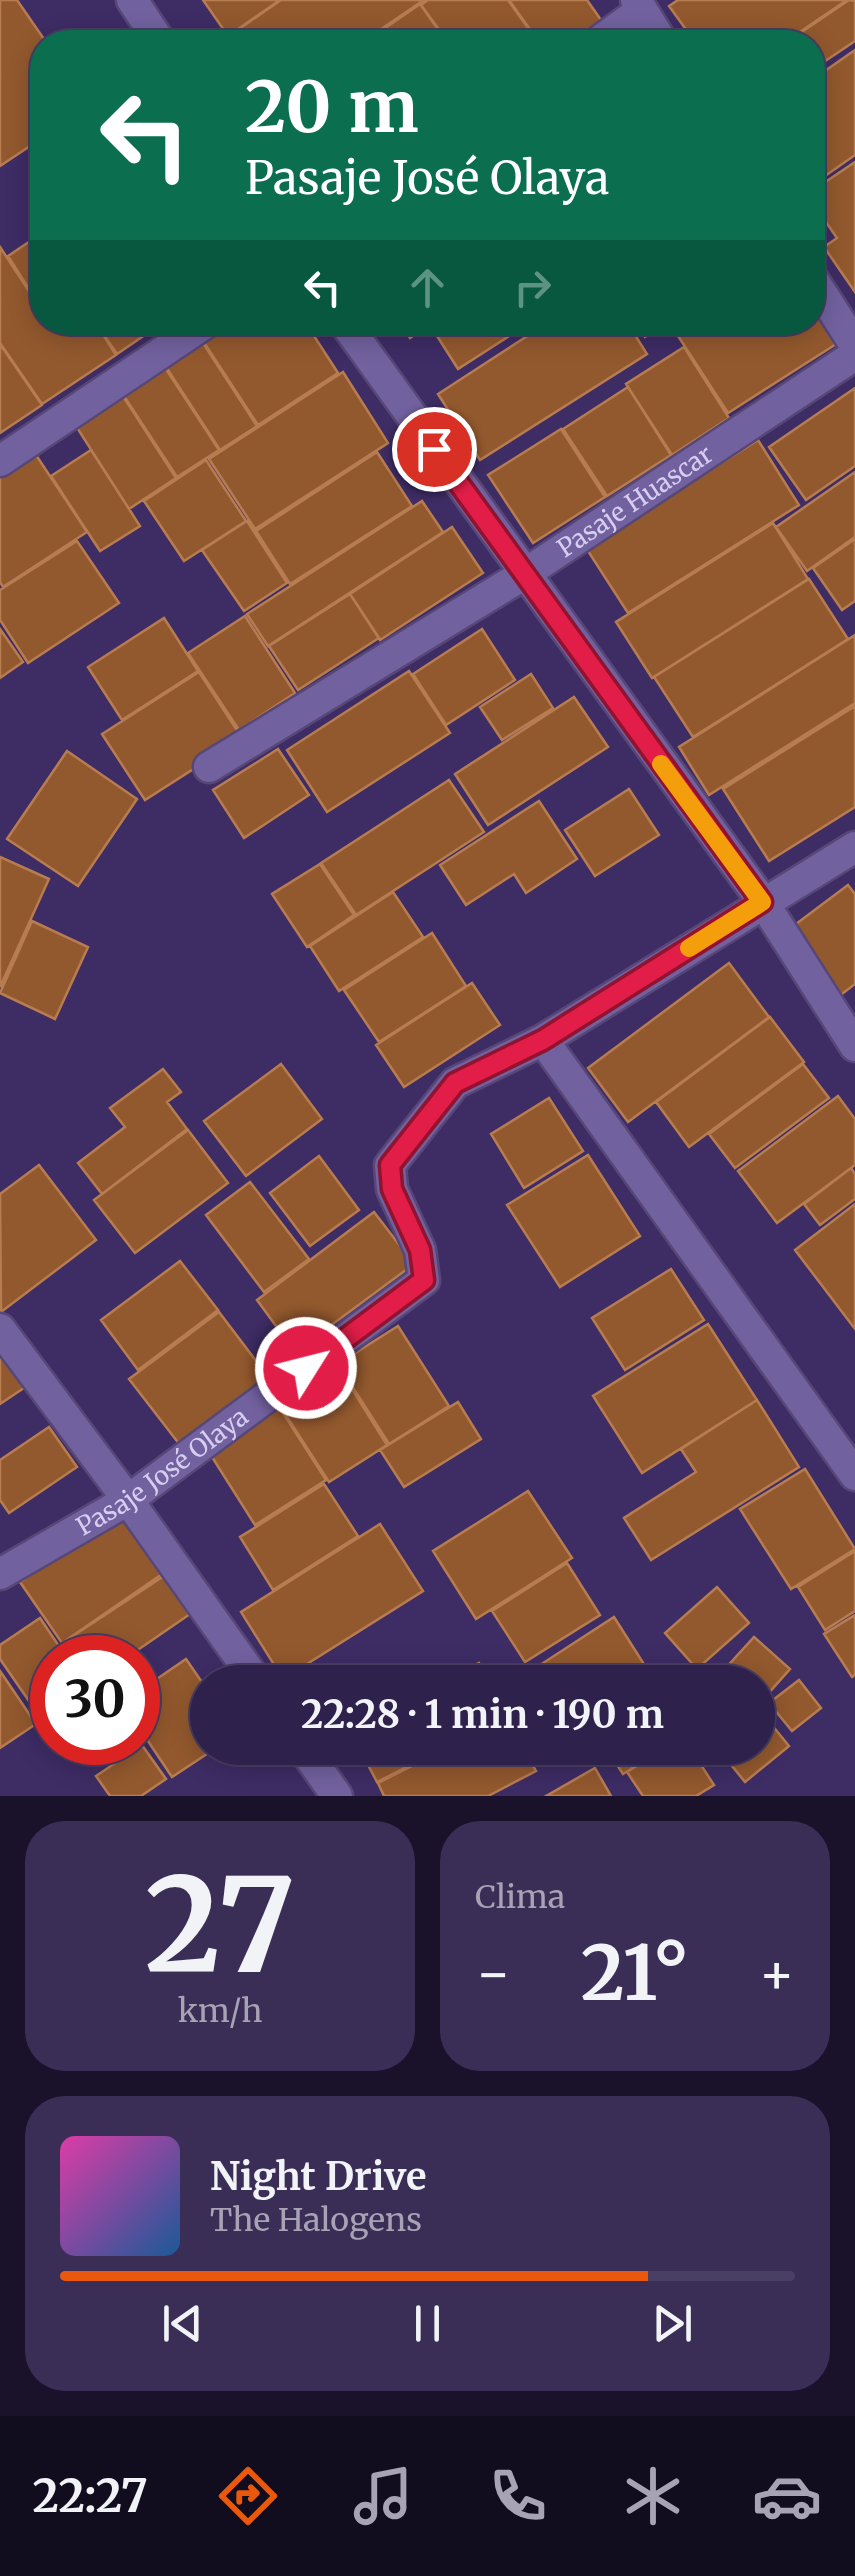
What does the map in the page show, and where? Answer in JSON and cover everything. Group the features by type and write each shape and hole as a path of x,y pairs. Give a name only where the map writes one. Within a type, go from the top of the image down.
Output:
{"street":[{"path":"132,0 152,30"},
{"path":"611,30 639,5 655,30"},
{"path":"825,298 855,345"},
{"path":"0,460 188,335"},
{"path":"353,335 762,902 855,1046"},
{"name":"Pasaje Huascar","path":"210,767 523,575 855,355"},
{"path":"855,847 543,1040 855,1474"},
{"name":"Pasaje José Olaya","path":"0,1574 128,1500 424,1280 420,1250 392,1189 390,1165 455,1083 543,1040"},
{"path":"0,1330 245,1665"},
{"path":"315,1765 337,1796"}],"building":[{"path":"0,0 17,0 38,30 30,30 30,146 0,166"},
{"path":"203,0 280,0 237,30 224,30"},
{"path":"281,0 424,0 380,30 238,30"},
{"path":"428,0 508,0 529,30 439,30 421,5"},
{"path":"509,0 587,0 601,20 586,30 530,30"},
{"path":"678,0 847,0 803,30 686,30 669,6"},
{"path":"849,0 855,1 855,41 825,61 825,30 805,30"},
{"path":"420,4 438,30 382,30"},
{"path":"855,50 855,155 825,176 825,71"},
{"path":"855,162 855,292 825,248 837,238 825,221 825,182"},
{"path":"30,241 29,289 8,256"},
{"path":"0,247 30,293 30,335 103,335 116,355 42,404 0,343"},
{"path":"825,317 841,341 728,413 677,335 825,335"},
{"path":"104,335 145,335 117,354"},
{"path":"212,335 313,335 338,373 258,425 203,341"},
{"path":"436,335 511,335 458,369"},
{"path":"529,335 635,335 647,354 480,460 438,394"},
{"path":"203,343 257,426 220,450 166,367"},
{"path":"0,344 42,405 0,433"},
{"path":"684,347 729,418 672,455 626,384"},
{"path":"164,366 219,450 177,477 122,393"},
{"path":"343,372 388,443 255,529 209,459"},
{"path":"628,387 671,455 607,496 563,429"},
{"path":"855,388 855,466 806,500 769,447"},
{"path":"121,393 176,478 129,509 74,423"},
{"path":"561,429 605,497 533,543 488,475"},
{"path":"758,440 799,505 628,613 586,548"},
{"path":"91,450 140,526 100,551 51,476"},
{"path":"377,452 412,506 290,584 256,531"},
{"path":"36,455 87,532 3,587 0,478"},
{"path":"206,460 246,521 184,561 144,501"},
{"path":"855,472 855,537 807,571 776,527"},
{"path":"422,501 443,532 268,646 247,614"},
{"path":"247,521 287,583 244,611 202,550"},
{"path":"773,523 808,579 652,678 616,622"},
{"path":"452,527 483,573 380,640 350,594"},
{"path":"855,539 855,601 842,610 813,568"},
{"path":"77,541 119,603 28,663 0,620 0,590"},
{"path":"809,579 848,639 693,737 654,677"},
{"path":"350,594 379,638 298,690 269,646"},
{"path":"245,616 295,693 239,730 188,653"},
{"path":"164,618 198,671 122,720 88,667"},
{"path":"0,629 23,662 0,678"},
{"path":"482,629 515,680 446,725 413,674"},
{"path":"855,635 855,703 709,795 679,747"},
{"path":"409,671 450,733 327,812 287,750"},
{"path":"199,672 242,738 145,800 102,734"},
{"path":"531,674 553,708 502,740 480,707"},
{"path":"574,697 608,747 488,825 455,774"},
{"path":"855,706 855,807 769,861 723,789"},
{"path":"278,749 309,795 244,838 213,790"},
{"path":"67,751 137,799 78,886 7,839"},
{"path":"449,780 484,832 356,915 321,863"},
{"path":"629,789 659,835 595,876 565,830"},
{"path":"539,801 577,859 526,893 514,874 466,905 440,865"},
{"path":"0,857 49,879 0,987"},
{"path":"320,864 354,915 307,947 272,894"},
{"path":"848,885 855,894 855,984 838,997 788,930"},
{"path":"393,892 423,937 339,991 310,946"},
{"path":"32,921 88,947 55,1019 0,993"},
{"path":"432,933 466,986 379,1042 344,990"},
{"path":"729,963 769,1017 628,1122 588,1068"},
{"path":"472,983 500,1025 404,1087 376,1045"},
{"path":"770,1017 804,1062 689,1147 656,1102"},
{"path":"281,1064 322,1119 246,1176 204,1121"},
{"path":"803,1064 829,1098 735,1168 709,1134"},
{"path":"163,1069 181,1092 167,1102 187,1129 102,1194 78,1163 125,1127 110,1108"},
{"path":"838,1096 855,1119 855,1165 777,1223 738,1171"},
{"path":"549,1098 583,1151 524,1188 491,1134"},
{"path":"188,1130 228,1183 135,1253 94,1200"},
{"path":"588,1155 640,1236 560,1287 507,1205"},
{"path":"319,1156 359,1210 310,1246 270,1193"},
{"path":"39,1165 96,1240 1,1312 0,1194"},
{"path":"851,1168 855,1174 855,1199 820,1225 804,1204"},
{"path":"250,1182 309,1259 264,1292 206,1215"},
{"path":"855,1204 855,1329 795,1250"},
{"path":"374,1212 414,1264 295,1352 257,1300"},
{"path":"180,1261 218,1310 138,1370 101,1320"},
{"path":"671,1269 704,1320 625,1370 592,1318"},
{"path":"219,1312 269,1378 180,1445 129,1379"},
{"path":"708,1324 757,1400 642,1473 593,1396"},
{"path":"398,1326 449,1406 389,1444 338,1364"},
{"path":"0,1346 27,1386 0,1404"},
{"path":"337,1365 387,1445 329,1482 278,1403"},
{"path":"757,1400 799,1467 651,1560 624,1518 696,1472 681,1449"},
{"path":"276,1402 326,1480 255,1525 205,1446"},
{"path":"458,1402 481,1439 404,1487 380,1450"},
{"path":"49,1427 77,1467 9,1513 0,1500 0,1460"},
{"path":"805,1469 855,1549 791,1589 740,1509"},
{"path":"324,1484 358,1536 273,1590 240,1537"},
{"path":"528,1491 572,1558 476,1619 433,1551"},
{"path":"127,1510 168,1570 74,1635 56,1635 20,1582"},
{"path":"380,1524 423,1591 305,1665 274,1665 241,1612"},
{"path":"855,1551 855,1611 825,1630 798,1587"},
{"path":"567,1563 600,1615 525,1662 492,1611"},
{"path":"167,1574 193,1612 160,1635 75,1635"},
{"path":"717,1587 749,1623 702,1665 693,1665 665,1633"},
{"path":"855,1615 855,1675 852,1677 824,1634"},
{"path":"614,1617 645,1665 540,1665"},
{"path":"40,1618 51,1635 30,1635 30,1702 0,1659 0,1645"},
{"path":"754,1637 790,1669 775,1686 775,1665 728,1665"},
{"path":"186,1659 190,1665 190,1765 172,1777 160,1759 160,1677"},
{"path":"0,1671 30,1715 30,1728 0,1748"},
{"path":"799,1680 821,1708 792,1731 775,1710 775,1698"},
{"path":"775,1729 789,1746 775,1757"},
{"path":"112,1765 156,1765 166,1779 141,1796 110,1796 96,1776"},
{"path":"368,1765 410,1765 377,1782"},
{"path":"414,1765 533,1765 536,1771 488,1796 384,1796 378,1783"},
{"path":"617,1765 637,1765 623,1774"},
{"path":"638,1765 701,1765 714,1785 696,1796 643,1796 627,1772"},
{"path":"731,1765 766,1765 745,1782"},
{"path":"595,1768 611,1796 546,1796"}],"slow traffic":[{"path":"661,764 762,902 689,948"}],"route":[{"path":"306,1368 424,1280 420,1250 392,1189 390,1165 455,1083 543,1040 762,902 434,449"}]}
